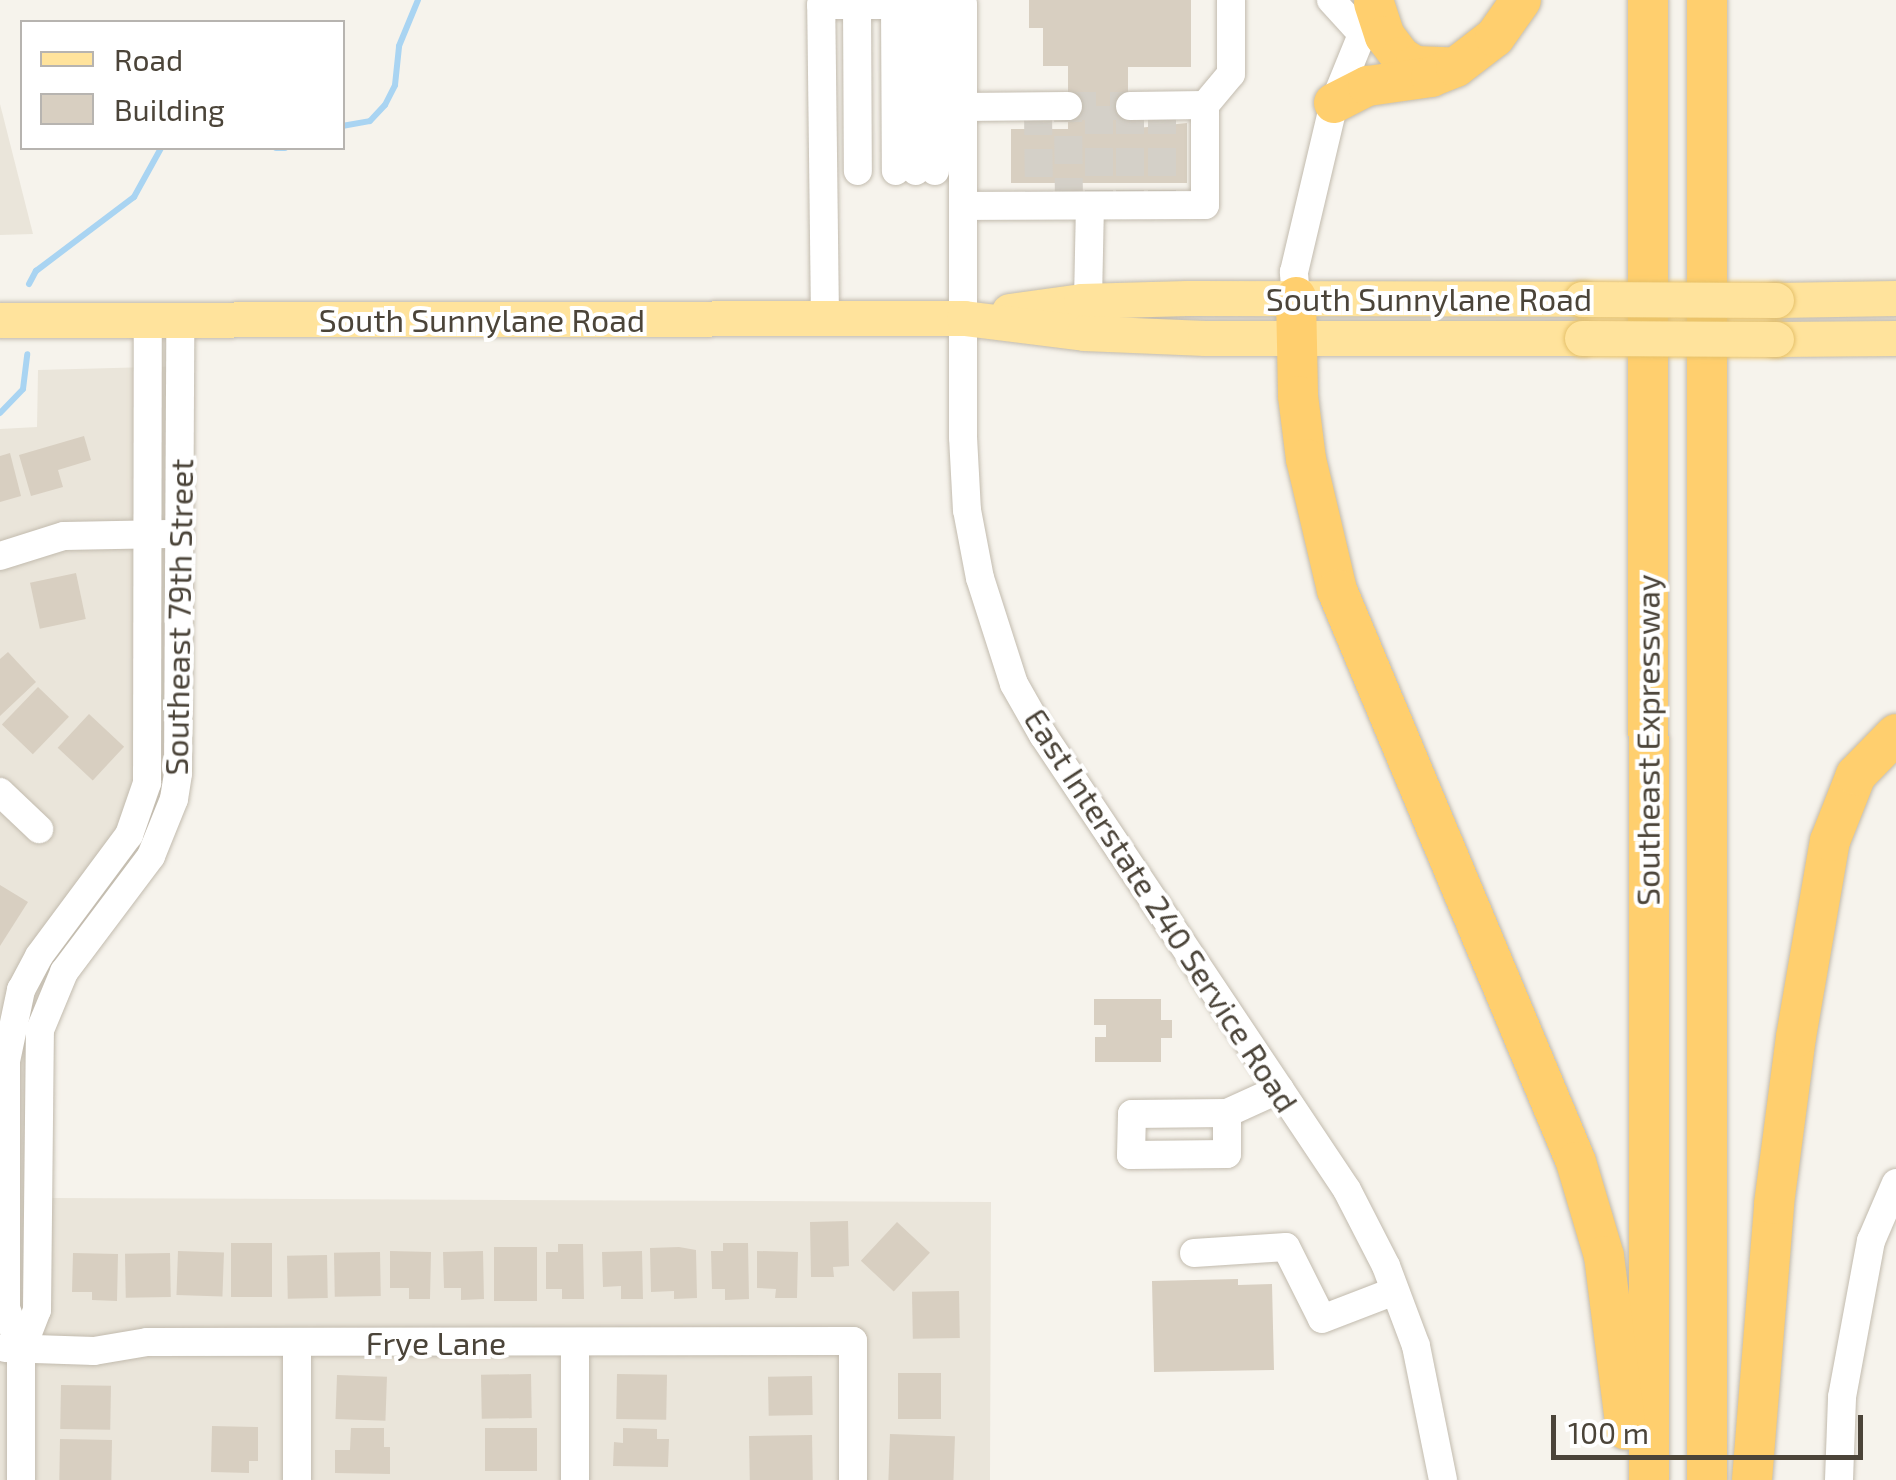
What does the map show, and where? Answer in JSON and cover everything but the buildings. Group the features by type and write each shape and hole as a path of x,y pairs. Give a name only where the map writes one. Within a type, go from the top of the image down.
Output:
{"highway":[{"path":"1334,102 1368,86 1431,77 1456,67 1495,37 1520,0"},
{"name":"Southeast Expressway","path":"1648,0 1650,1480"},
{"name":"Southeast Expressway","path":"1707,0 1707,1480"},
{"path":"1371,12 1407,62 1424,68 1456,67"},
{"path":"1296,298 1306,459 1337,590 1549,1094 1593,1212 1611,1296 1632,1480"},
{"path":"1752,1480 1776,1186 1796,1037 1830,842 1856,775 1896,734"}],"main road":[{"name":"South Sunnylane Road","path":"964,318 1088,300 1896,298"},
{"name":"South Sunnylane Road","path":"0,320 964,318 1084,333 1296,338 1896,338"}],"street":[{"path":"964,206 1205,205 1205,106 1232,74 1232,0"},
{"path":"1296,298 1294,272 1334,102 1371,12 1331,0"},
{"path":"825,318 821,6 916,4"},
{"path":"896,171 916,4"},
{"path":"896,171 916,4"},
{"name":"East Interstate 240 Service Road","path":"916,4 963,107 962,436 968,510 980,578 1014,684 1043,735 1347,1190 1396,1291 1420,1362 1443,1480"},
{"path":"963,107 1068,106"},
{"path":"1130,106 1205,106"},
{"path":"821,171 964,171"},
{"path":"1088,300 1090,206"},
{"name":"Southeast 79th Street","path":"7,1351 37,1310 40,1030 64,972 151,856 165,826 178,773 180,534 164,320"},
{"name":"Southeast 79th Street","path":"21,1480 6,1308 4,1088 11,1024 20,990 39,956 129,835 147,783 150,534 164,320"},
{"path":"0,556 64,536 180,534"},
{"path":"149,727 179,727"},
{"path":"0,792 39,830"},
{"path":"82,900 104,919"},
{"path":"4,1088 38,1088"},
{"path":"1226,1113 1280,1089"},
{"path":"1839,1480 1842,1397 1864,1280 1872,1241 1896,1183"},
{"path":"1194,1252 1286,1247 1322,1319 1396,1291"},
{"name":"Frye Lane","path":"7,1351 94,1351 147,1342 853,1341 852,1480"},
{"path":"297,1342 297,1480"},
{"path":"575,1342 575,1480"}],"shaded area":[{"path":"0,104 33,234 0,235"},
{"path":"189,366 188,777 153,874 73,982 55,1025 51,1198 991,1202 990,1480 0,1480 0,429 37,427 38,370"}],"waterway":[{"path":"345,125 370,121 385,105 395,85 399,46 418,0"},
{"path":"29,284 36,271 134,197 160,150"},
{"path":"0,413 23,389 27,354"}],"tunnel":[{"path":"1069,206 1068,106 1130,106 1130,205"},
{"path":"1099,106 1099,206"},
{"path":"1162,106 1162,205"},
{"path":"1038,107 1039,206"}]}
